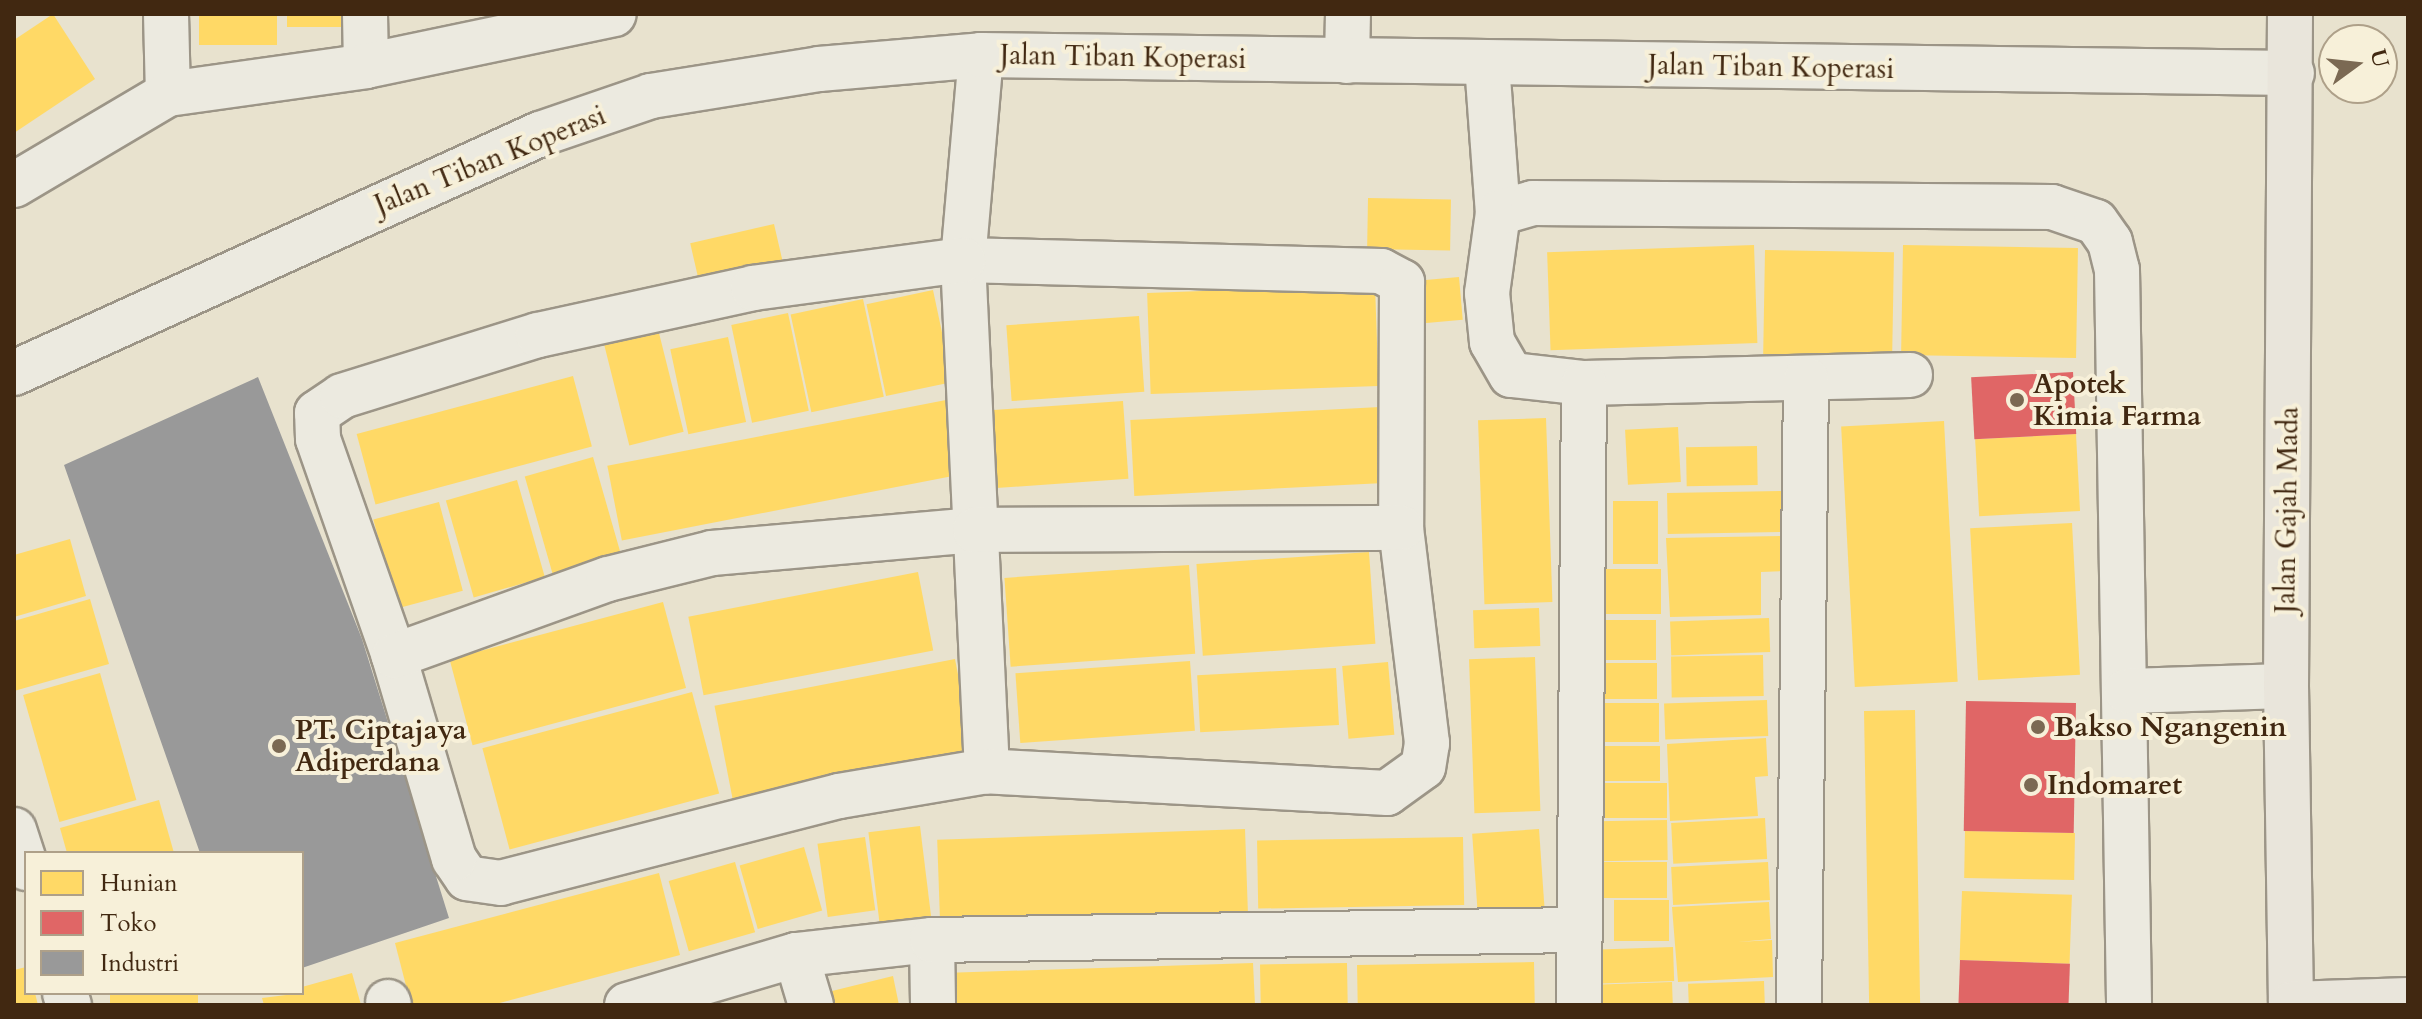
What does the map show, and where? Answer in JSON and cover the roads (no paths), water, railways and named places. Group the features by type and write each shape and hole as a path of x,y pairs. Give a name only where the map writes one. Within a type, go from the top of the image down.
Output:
{"highway":[{"name":"Jalan Gajah Mada","path":"2290,14 2286,686 2291,1005"},
{"path":"2291,1005 2408,1000"}],"street":[{"path":"166,14 168,94"},
{"path":"365,14 366,66"},
{"path":"14,185 168,94 366,66 548,21 614,14"},
{"path":"1347,61 1348,14"},
{"path":"981,55 963,260 987,771"},
{"name":"Jalan Tiban Koperasi","path":"14,373 540,134 651,96 819,69 981,55 2292,73"},
{"path":"1487,64 1498,213 1487,293 1492,342 1502,365 1511,375 1584,383 1910,375"},
{"path":"1498,213 1533,203 2052,207 2096,222 2110,242 2117,270 2127,691 2129,1005"},
{"path":"963,260 1393,273 1402,282 1401,528 1427,743 1423,767 1387,793 987,771 839,796 501,883 467,878 454,859 394,656 318,439 317,413 324,405 538,335 753,288 963,260"},
{"path":"1799,1005 1806,379"},
{"path":"1579,1005 1584,383"},
{"path":"394,656 668,560 975,530 1401,528"},
{"path":"2127,691 2286,686"},
{"path":"14,830 24,862"},
{"path":"627,1005 796,955 932,940 1578,930"},
{"path":"932,940 933,1005"},
{"path":"796,955 811,1005"}],"place":[{"name":"Apotek Kimia Farma","path":"2017,400"},
{"name":"Bakso Ngangenin","path":"2038,727"},
{"name":"PT. Ciptajaya Adiperdana","path":"279,746"},
{"name":"Indomaret","path":"2031,785"}]}
